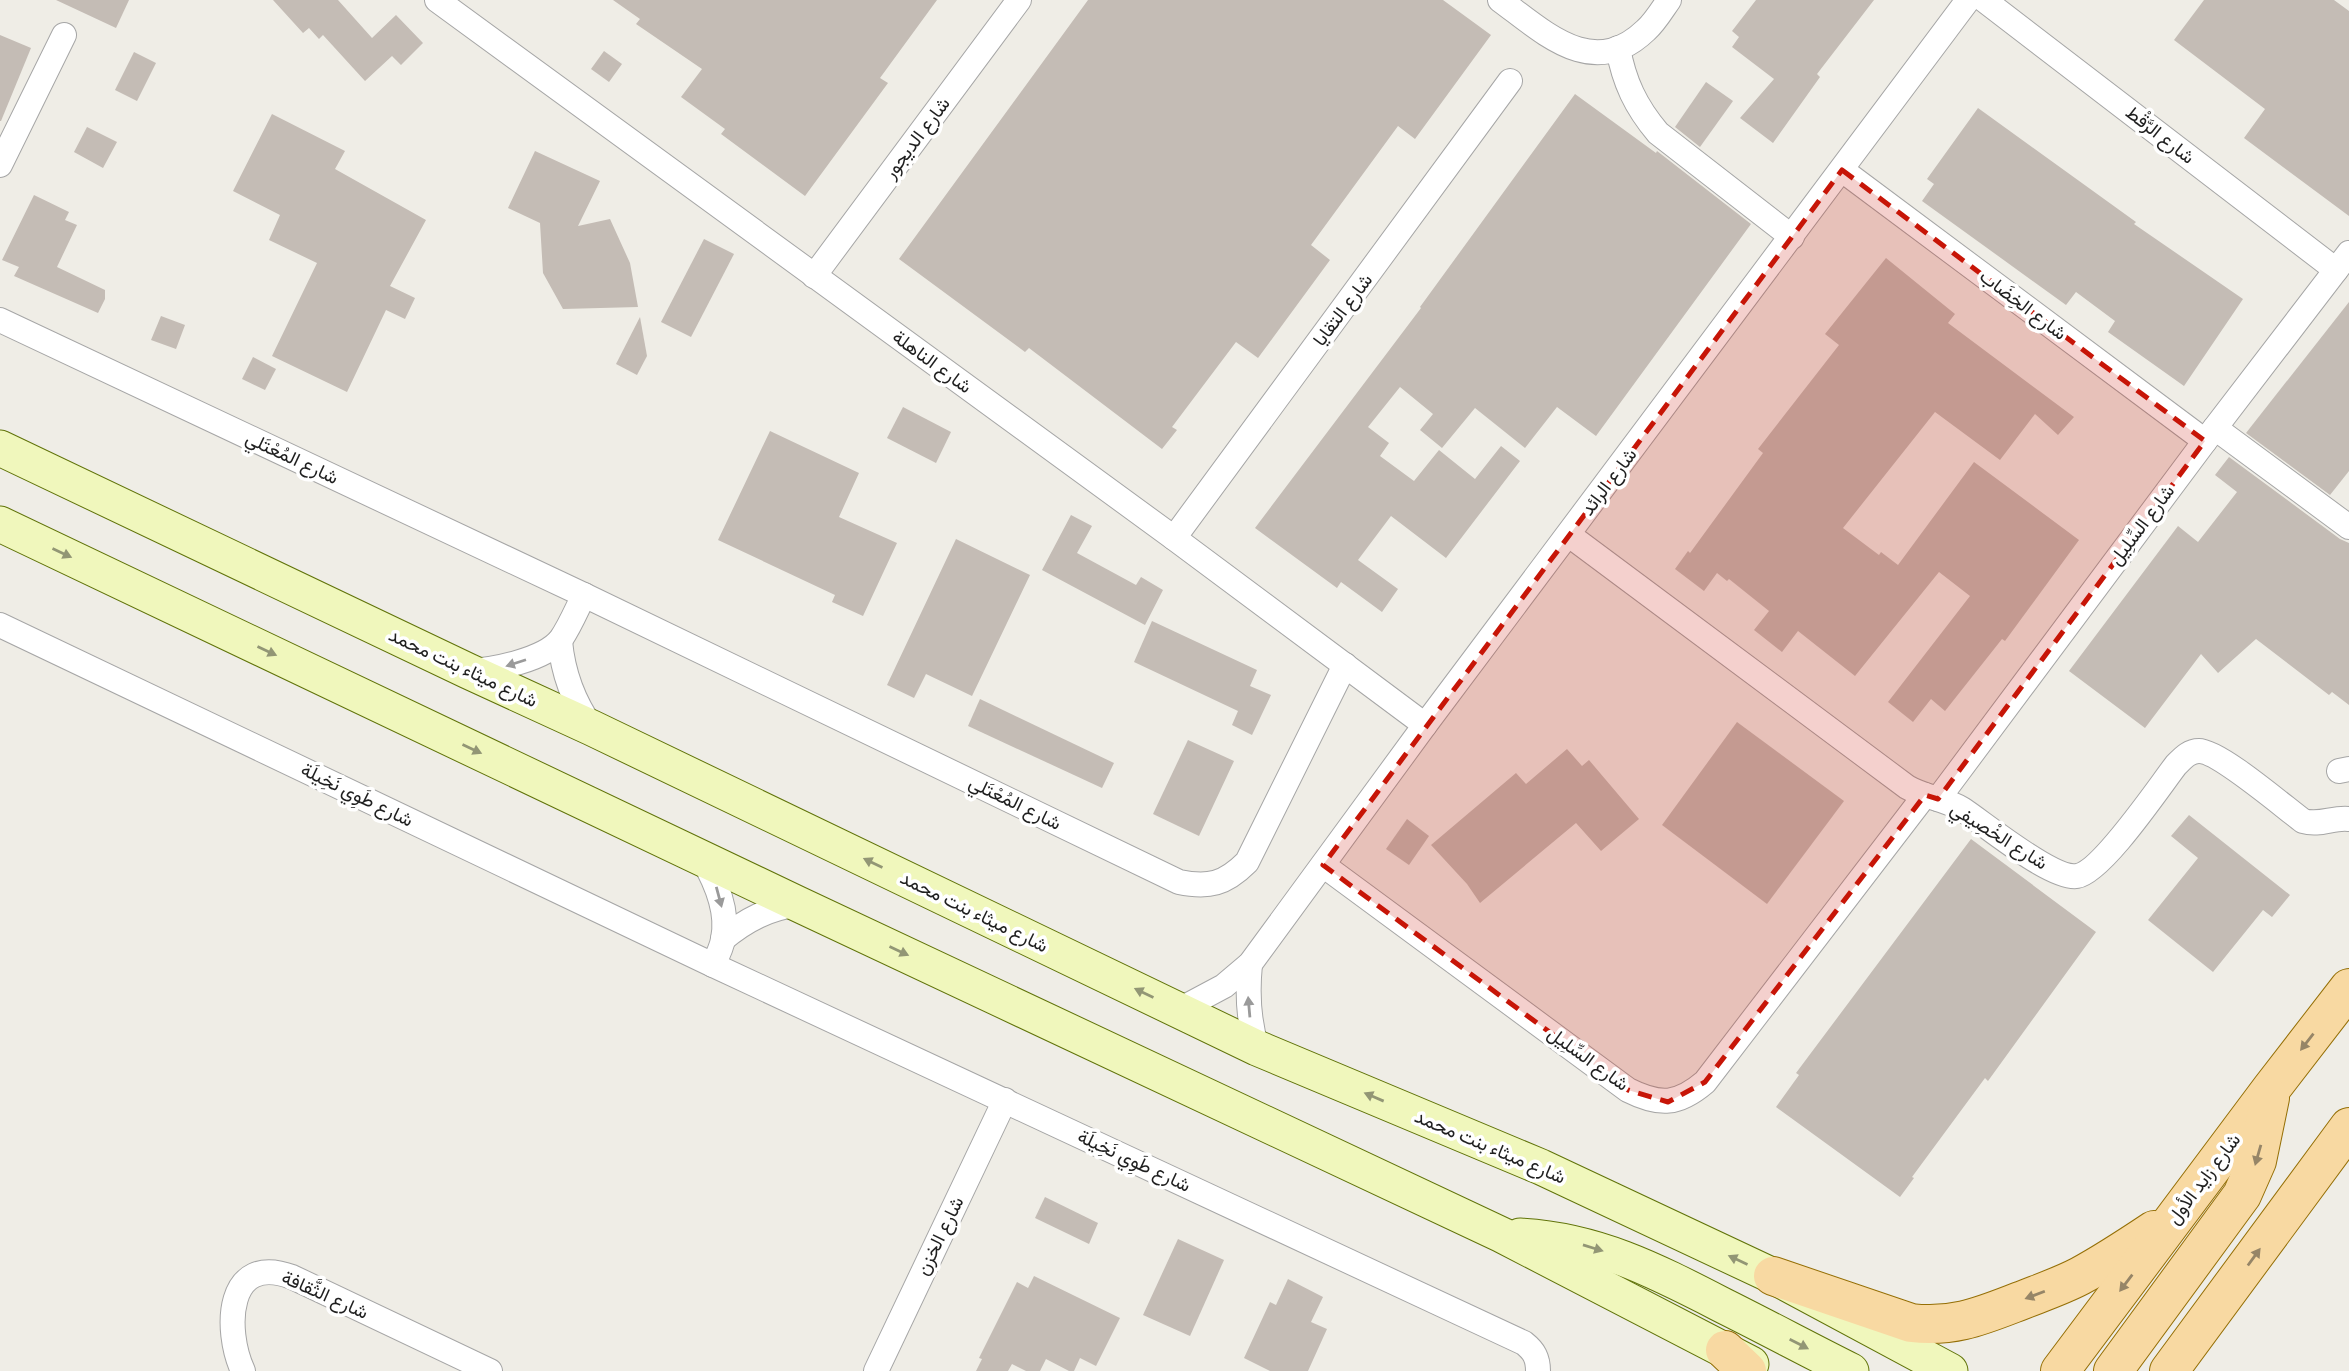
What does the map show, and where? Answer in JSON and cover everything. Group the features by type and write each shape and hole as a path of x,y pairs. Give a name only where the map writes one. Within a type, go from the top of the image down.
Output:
{"main road":[{"name":"شارع ميثاء بنت محمد","path":"0,448 592,728 1257,1048 1541,1167 1773,1276 1950,1371"},
{"path":"0,524 1502,1235 1736,1361 1765,1371"},
{"name":"شارع زايد الأول","path":"2060,1371 2349,988"},
{"path":"2113,1371 2242,1195 2257,1161 2271,1089"},
{"path":"2169,1371 2349,1127"},
{"path":"1773,1276 1911,1322 1952,1324 1978,1318 2077,1277 2101,1265 2179,1213"},
{"path":"1502,1235 1569,1241 1633,1262 1851,1371"},
{"path":"2206,1371 2219,1305"}],"street":[{"name":"شارع الديجور","path":"814,276 1019,0"},
{"path":"1500,0 1557,42 1587,51 1618,48 1634,40 1648,28 1669,0"},
{"name":"شارع الرائد","path":"1179,1010 1217,990 1250,964 1425,724 1968,0"},
{"name":"شارع الرَّقْط","path":"1984,0 2342,262"},
{"name":"شارع الناهلة","path":"448,3 814,276 1425,724"},
{"path":"0,166 64,35"},
{"path":"1618,48 1622,72 1630,94 1642,115 1658,133 1792,237"},
{"name":"شارع التقايا","path":"1174,538 1510,81"},
{"name":"شارع الخِضَاب","path":"1842,170 2210,434 2349,527"},
{"name":"شارع السِّلِيل","path":"1323,865 1629,1090 1647,1099 1668,1102 1689,1096 1712,1074 1932,797 2342,262"},
{"name":"شارع المُعْتَلي","path":"0,320 584,595 1179,882 1197,886 1216,883 1233,876 1247,862 1345,665"},
{"name":"شارع الخْصِيفي","path":"1569,535 1907,787 1959,807 2047,868 2065,875 2077,876 2089,871 2105,856 2176,765 2195,751 2213,754 2303,821 2313,824 2349,819"},
{"path":"468,671 507,666 543,652 560,641 584,595"},
{"name":"شارع طَوِي نَخِيلَة","path":"0,625 713,965 1524,1343 1532,1349 1537,1358 1538,1371"},
{"path":"560,641 562,660 573,696 592,728"},
{"path":"702,858 720,896 723,917 723,939 713,965"},
{"path":"723,939 757,915 777,907 798,904"},
{"path":"1250,964 1248,1007 1257,1048"},
{"name":"شارع الخزن","path":"876,1371 1005,1100"},
{"name":"شارع الثَّقافة","path":"243,1371 238,1360 232,1322 235,1297 249,1279 270,1272 292,1277 490,1371"}],"highlighted area":[{"path":"1842,170 2205,441 1938,799 1925,795 1705,1082 1668,1102 1628,1090 1323,865"}],"building":[{"path":"56,0 129,0 116,28"},
{"path":"273,0 338,0 372,38 396,15 423,43 401,65 392,56 365,81 323,35 319,39 309,28 303,33"},
{"path":"613,0 937,0 880,78 888,83 805,196 721,134 725,129 681,97 702,69 636,24 640,19"},
{"path":"1088,0 1443,0 1491,35 1415,139 1398,126 1311,245 1330,260 1258,358 1236,342 1172,427 1177,430 1162,449 1029,348 1025,352 899,259"},
{"path":"1756,0 1874,0 1817,74 1820,77 1773,143 1740,118 1774,79 1732,47 1739,37 1732,31"},
{"path":"2204,0 2334,0 2349,11 2349,216 2244,138 2265,109 2174,40"},
{"path":"0,35 31,48 1,121 0,121"},
{"path":"604,51 622,64 609,82 591,69"},
{"path":"134,52 156,63 137,101 115,90"},
{"path":"1706,82 1733,101 1700,147 1675,127"},
{"path":"1575,94 1656,153 1657,151 1751,224 1596,436 1557,407 1525,448 1475,408 1442,448 1420,430 1433,414 1400,387 1368,427 1389,443 1380,456 1414,481 1439,450 1475,479 1501,446 1520,461 1446,558 1391,516 1358,560 1398,589 1382,612 1341,582 1337,588 1255,528 1421,308"},
{"path":"1978,108 2136,222 2134,224 2243,299 2184,386 2108,332 2115,321 2076,292 2066,305 1922,201 1934,184 1927,179"},
{"path":"272,114 345,151 335,169 426,220 390,286 415,298 405,319 386,310 347,392 272,356 317,263 269,240 280,215 233,191"},
{"path":"87,127 117,142 103,168 74,152"},
{"path":"535,151 600,181 578,226 610,219 630,263 638,307 563,309 543,273 540,223 508,208"},
{"path":"34,195 69,212 65,220 77,225 57,267 105,290 105,299 98,313 14,276 19,267 2,260"},
{"path":"704,239 734,254 691,337 661,322"},
{"path":"1886,258 1955,314 1948,323 2074,417 2058,435 2035,414 2000,460 1935,412 1843,528 1879,555 1881,552 1898,565 1974,462 2079,540 2005,641 2002,639 1945,711 1931,699 1913,722 1888,702 1970,596 1939,572 1855,676 1798,631 1782,652 1754,630 1769,611 1729,579 1727,581 1717,573 1704,591 1675,569 1688,551 1690,553 1763,453 1758,449 1839,345 1825,334"},
{"path":"2349,302 2349,471 2330,495 2246,433"},
{"path":"161,316 185,325 176,349 151,340"},
{"path":"640,317 647,356 637,375 616,364"},
{"path":"253,357 276,369 265,390 242,379"},
{"path":"903,407 951,432 936,463 887,438"},
{"path":"770,431 859,473 839,517 897,543 863,616 832,602 835,595 718,540"},
{"path":"2229,457 2349,543 2349,705 2332,692 2329,695 2256,639 2218,673 2201,654 2145,728 2069,671 2178,526 2198,542 2237,492 2215,475"},
{"path":"1071,515 1092,526 1077,553 1136,585 1141,577 1163,590 1145,625 1042,570"},
{"path":"956,539 1030,575 972,696 926,674 914,698 887,685"},
{"path":"1152,621 1257,670 1250,686 1271,695 1252,735 1232,725 1238,711 1134,662"},
{"path":"980,699 1114,763 1102,788 968,726"},
{"path":"1737,722 1844,801 1767,904 1662,825"},
{"path":"1188,740 1234,761 1199,836 1153,814"},
{"path":"1567,749 1582,766 1589,760 1639,819 1601,851 1576,823 1480,903 1467,884 1431,845 1516,773 1526,784"},
{"path":"2189,815 2290,895 2272,917 2263,910 2213,972 2148,920 2198,858 2171,836"},
{"path":"1407,819 1429,836 1409,865 1386,849"},
{"path":"1971,839 2096,932 1988,1081 1985,1078 1900,1197 1776,1107 1799,1075 1796,1073"},
{"path":"1045,1197 1098,1223 1089,1244 1035,1218"},
{"path":"1178,1239 1224,1260 1190,1336 1143,1315"},
{"path":"1034,1276 1120,1318 1096,1366 1080,1358 1074,1371 1069,1371 1046,1359 1040,1371 1026,1371 1012,1364 1008,1371 976,1371 982,1359 979,1358 1017,1282 1028,1288"},
{"path":"1288,1279 1323,1297 1311,1322 1327,1329 1308,1371 1270,1371 1244,1358 1270,1302 1276,1305"}]}
